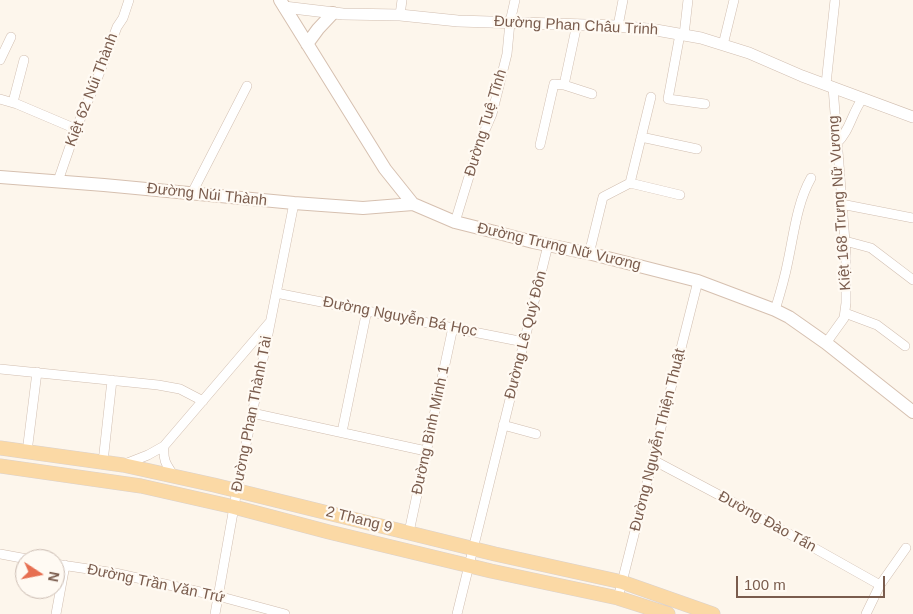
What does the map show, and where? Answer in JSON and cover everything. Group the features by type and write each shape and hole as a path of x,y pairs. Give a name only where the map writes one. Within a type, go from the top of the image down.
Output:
{"main road":[{"name":"Đường Trưng Nữ Vương","path":"282,4 390,177 414,204 455,222 698,281 775,310 826,343 913,412"},
{"path":"307,44 333,13"},
{"name":"Đường Núi Thành","path":"0,177 363,208 414,204"},
{"name":"2 Thang 9","path":"0,448 123,465 237,490 473,548 622,582 713,614"},
{"name":"2 Thang 9","path":"0,466 141,486 469,565 618,598 668,614"}],"street":[{"name":"Kiệt 62 Núi Thành","path":"58,181 76,128 129,0"},
{"path":"400,15 402,0"},
{"name":"Đường Tuệ Tĩnh","path":"455,222 479,144 492,114 507,54 510,22 515,0"},
{"path":"618,26 623,0"},
{"path":"688,0 668,99 704,104"},
{"path":"723,45 734,0"},
{"name":"Kiệt 168 Trưng Nữ Vương","path":"826,343 844,318 846,284 837,143 829,86 835,0"},
{"name":"Đường Phan Châu Trinh","path":"282,4 333,13 400,15 458,21 618,26 701,38 749,53 802,76 913,117"},
{"path":"564,85 577,24"},
{"path":"0,60 11,37"},
{"path":"12,102 24,60"},
{"path":"540,145 554,84 564,85 592,94"},
{"path":"192,193 247,86"},
{"path":"630,183 651,97"},
{"path":"837,143 844,135 863,98"},
{"path":"0,99 76,128"},
{"path":"641,137 697,149"},
{"path":"775,310 788,263 799,209 810,178"},
{"path":"589,254 603,197 630,183 680,195"},
{"name":"Đường Phan Thành Tài","path":"215,614 237,490 294,203"},
{"path":"841,204 913,218"},
{"path":"844,242 871,248 913,280"},
{"name":"Đường Lê Quý Đôn","path":"457,614 548,245"},
{"name":"Đường Nguyễn Thiện Thuật","path":"618,598 698,281"},
{"name":"Đường Nguyễn Bá Học","path":"276,293 524,342"},
{"path":"342,432 367,310"},
{"path":"845,313 877,325 905,346"},
{"name":"Đường Phan Thành Tài","path":"123,465 164,446 270,322"},
{"name":"Đường Bình Minh 1","path":"409,532 453,327"},
{"path":"0,369 158,385 180,389 203,401"},
{"path":"27,452 37,372"},
{"path":"103,462 112,380"},
{"path":"252,413 426,451"},
{"path":"503,425 536,434"},
{"path":"164,446 163,458 165,464 174,476"},
{"name":"Đường Đào Tấn","path":"653,460 880,585"},
{"path":"866,614 880,585 906,548"},
{"path":"0,554 15,557"},
{"name":"Đường Trần Văn Trứ","path":"65,565 115,573 218,596 285,614"},
{"path":"56,614 59,599"}]}
